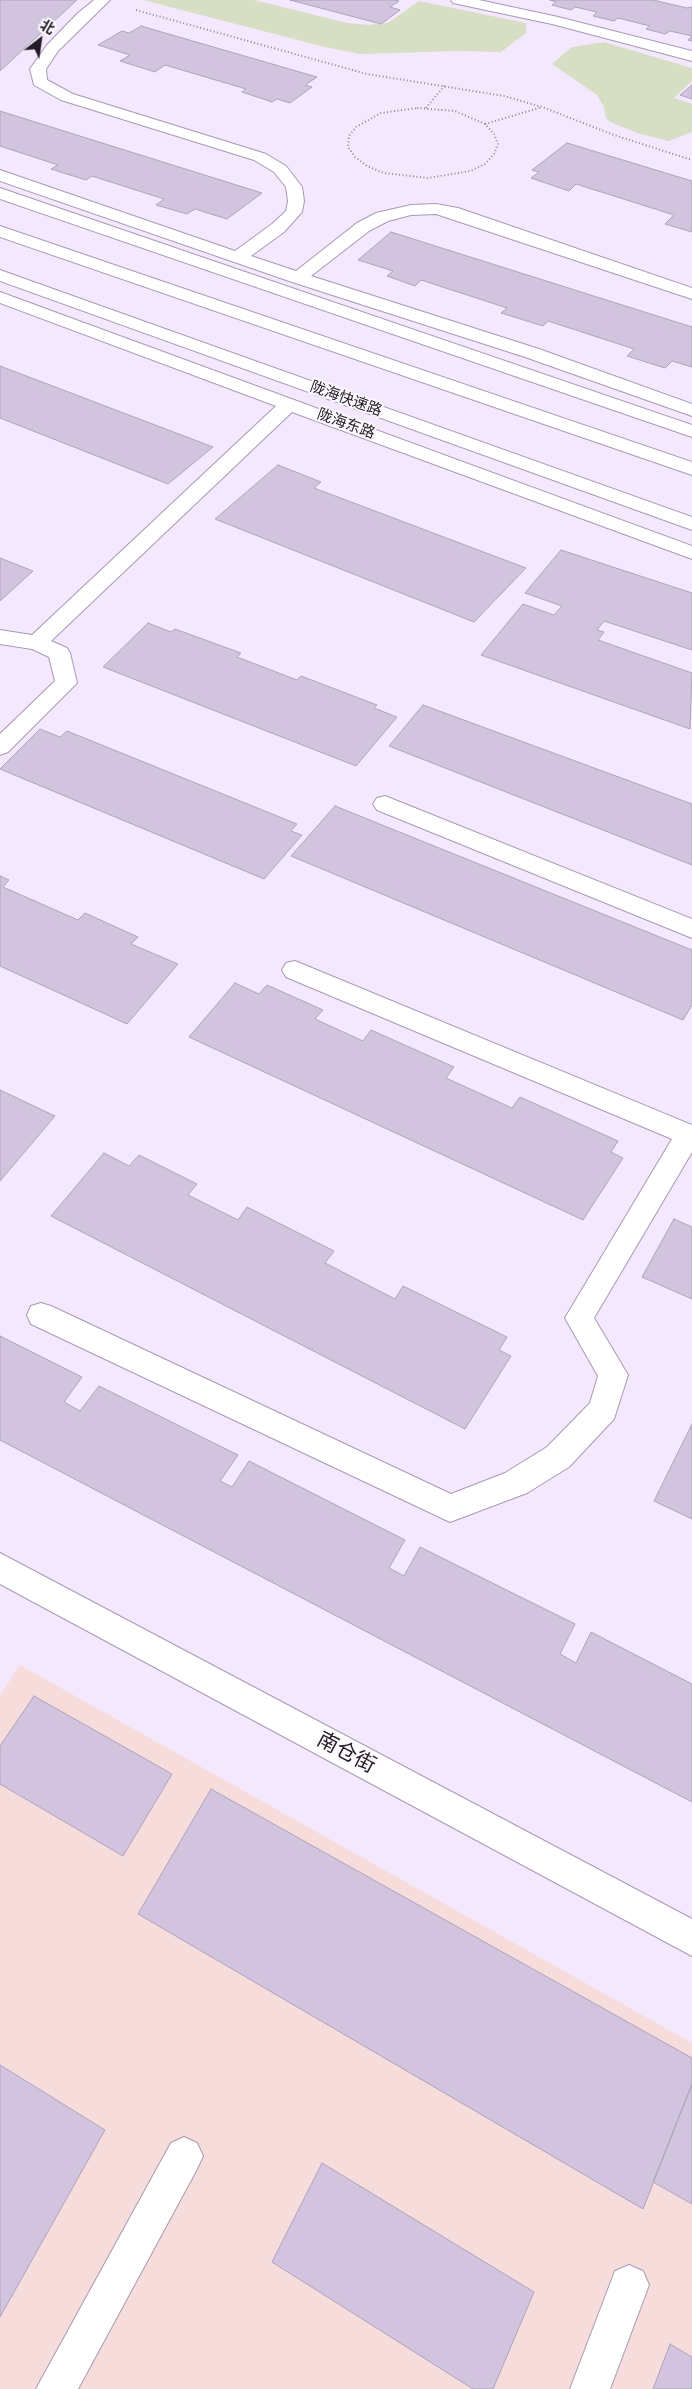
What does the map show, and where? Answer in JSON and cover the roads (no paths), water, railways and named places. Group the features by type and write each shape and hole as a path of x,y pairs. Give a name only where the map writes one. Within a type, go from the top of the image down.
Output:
{"main road":[{"path":"102,0 83,16 52,48 38,69 39,82 67,97 260,157 280,169 294,187 296,201 294,212 278,228 239,256"},
{"path":"458,0 553,20 692,56"},
{"path":"0,175 239,256 298,278 532,353 692,410"},
{"path":"0,194 692,431"},
{"path":"298,278 363,227 382,217 411,210 436,209 452,212 692,294"},
{"path":"0,231 692,468"},
{"name":"陇海快速路","path":"0,275 692,524"},
{"name":"陇海东路","path":"0,298 290,403 692,553"},
{"path":"37,643 290,403"},
{"path":"0,637 37,643 59,653 66,683 0,747"},
{"path":"385,804 692,929"},
{"path":"40,1315 450,1508 516,1483 558,1457 604,1410 613,1375 579,1318 690,1135 295,970"},
{"name":"南仓街","path":"0,1568 692,1938"},
{"path":"56,2389 184,2156"},
{"path":"590,2389 629,2285"}]}
